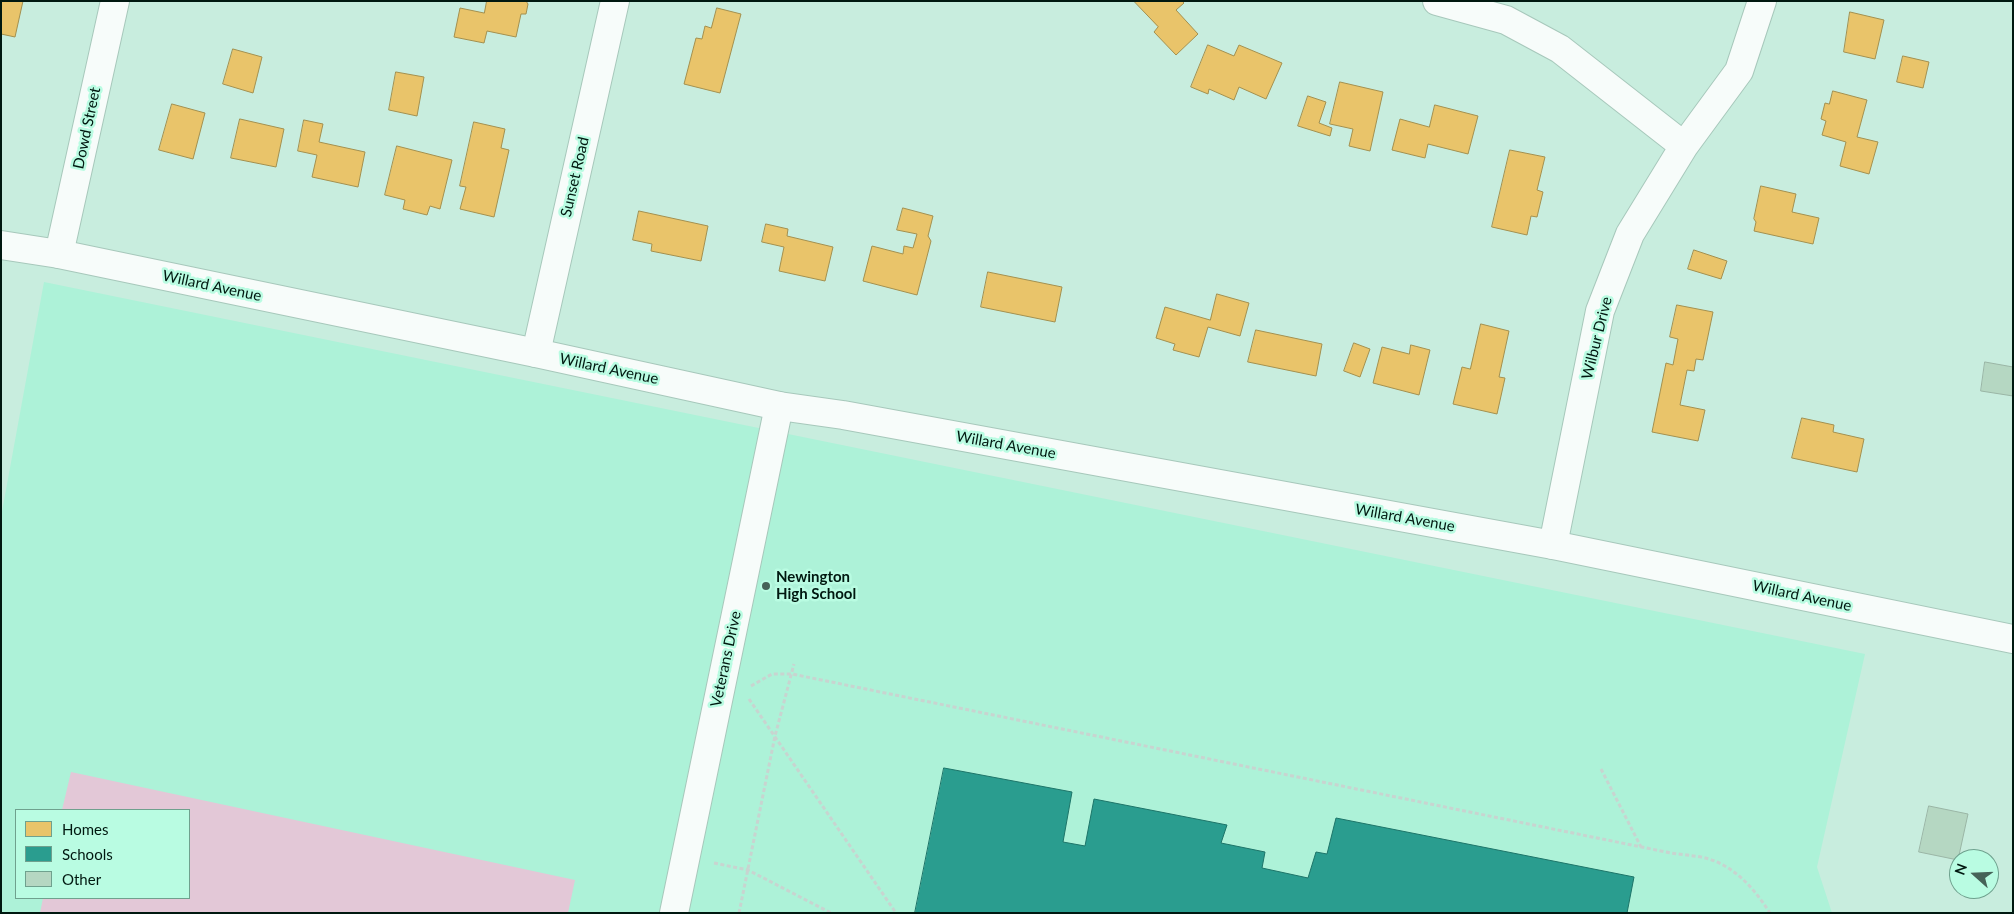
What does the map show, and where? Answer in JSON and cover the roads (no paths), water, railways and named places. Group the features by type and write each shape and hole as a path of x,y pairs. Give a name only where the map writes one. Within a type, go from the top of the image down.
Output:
{"main road":[{"name":"Dowd Street","path":"59,254 114,1"},
{"name":"Sunset Road","path":"536,353 615,1"},
{"path":"1437,1 1506,20 1560,49 1684,146"},
{"name":"Wilbur Drive","path":"1553,545 1600,310 1630,234 1684,146 1739,71 1762,1"},
{"name":"Willard Avenue","path":"1,245 59,254 536,353 779,406 843,415 1553,545 2013,639"},
{"name":"Veterans Drive","path":"674,913 779,406"}],"place":[{"name":"Newington High School","path":"766,586"}]}
